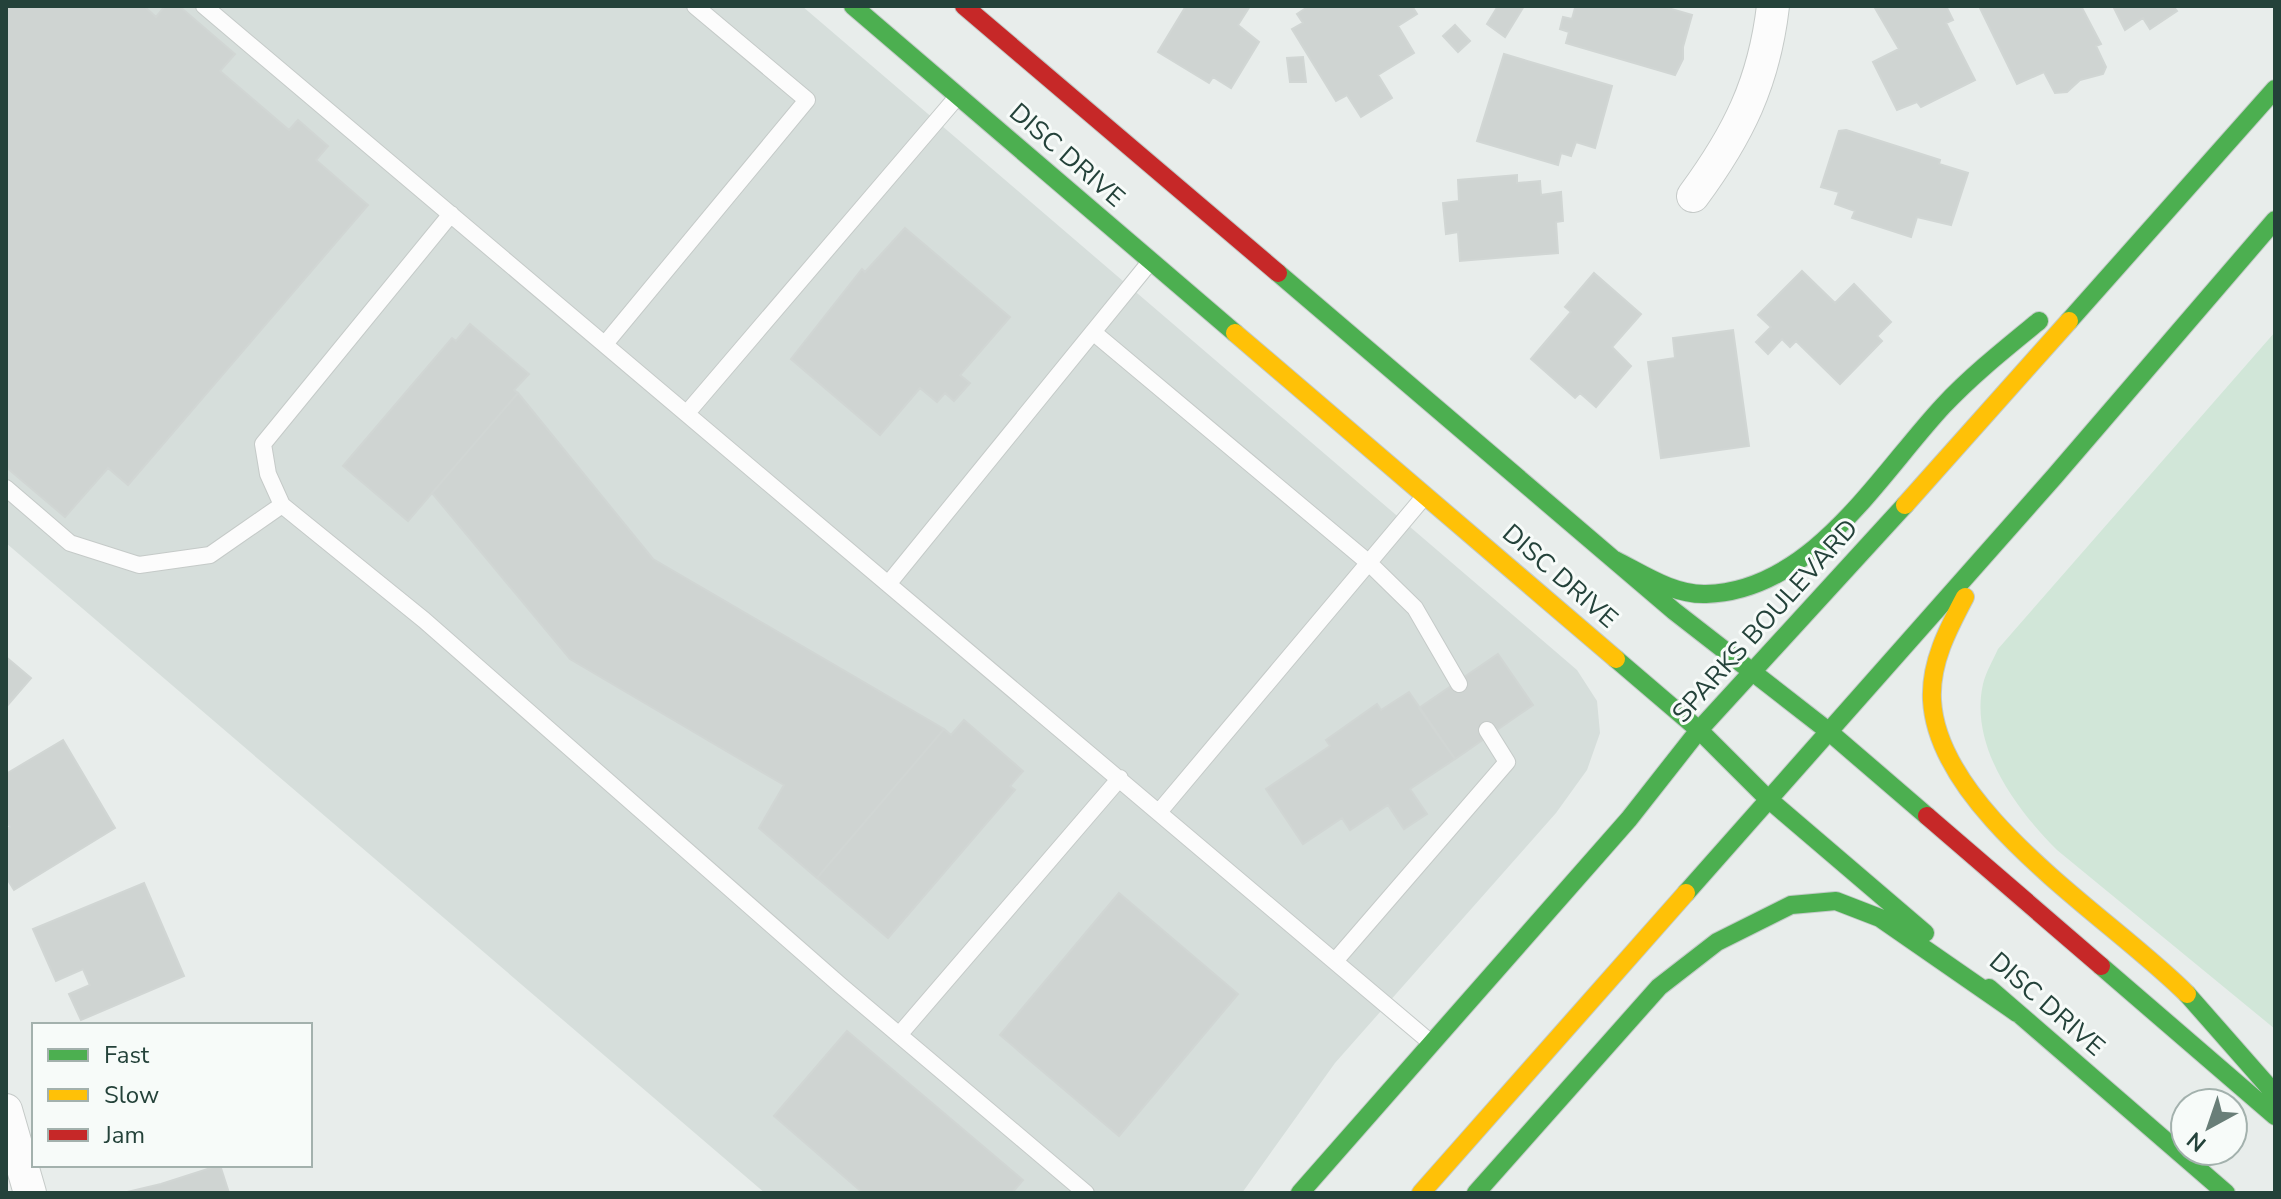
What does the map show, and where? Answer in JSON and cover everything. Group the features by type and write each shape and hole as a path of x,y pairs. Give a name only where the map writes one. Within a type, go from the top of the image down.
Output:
{"main road":[{"name":"DISC DRIVE","path":"853,6 1699,730 1767,798 2226,1193"},
{"name":"DISC DRIVE","path":"964,6 1615,560 1827,730 2275,1116"},
{"name":"SPARKS BOULEVARD","path":"1300,1193 1629,819 1699,730 1793,631 2275,89"},
{"path":"1421,1193 2275,220"},
{"path":"1615,560 1678,590 1707,594 1742,587 1795,564 1824,539 1965,384 2143,236"},
{"path":"1995,541 1948,629 1931,675 1934,720 1950,761 1976,802 2002,830 2161,969 2275,1094"},
{"path":"1476,1193 1659,987 1705,950 1744,926 1785,908 1833,900 1873,912 2017,1013"}],"street":[{"path":"1693,196 1728,149 1753,97 1769,46 1773,6"},
{"path":"6,1110 30,1193"}],"lane":[{"path":"204,6 1432,1043"},
{"path":"605,344 807,100 695,6"},
{"path":"687,413 958,96"},
{"path":"451,214 263,444 268,474 282,505 424,620 899,1035 1086,1193"},
{"path":"889,583 1151,261"},
{"path":"1093,332 1369,563 1415,608 1459,684"},
{"path":"6,488 70,543 139,565 210,555 282,505"},
{"path":"1159,812 1425,496"},
{"path":"1335,961 1507,762 1487,730"},
{"path":"899,1035 1120,778"}],"shaded area":[{"path":"6,6 802,6 1577,670 1597,701 1600,733 1587,770 1556,813 1335,1063 1242,1193 765,1193 6,543"}],"green space":[{"path":"2275,332 2275,1029 2041,834 1999,775 1989,753 1980,707 1984,680 1998,649"}],"building":[{"path":"6,6 144,6 156,17 165,6 179,6 235,54 220,71 289,130 298,120 328,146 316,160 368,205 128,485 108,468 65,517 6,467"},
{"path":"1186,6 1250,6 1238,25 1259,42 1231,88 1213,77 1209,83 1158,52"},
{"path":"1309,6 1412,6 1417,14 1398,26 1414,53 1378,75 1392,98 1361,117 1347,95 1336,101 1292,29 1303,23 1297,14"},
{"path":"1498,6 1524,6 1505,37 1487,24"},
{"path":"1661,6 1692,15 1683,47 1683,59 1675,75 1566,43 1569,32 1560,29 1563,17 1572,19 1575,8"},
{"path":"1946,6 1953,20 1946,23 1975,80 1921,107 1917,102 1897,110 1873,62 1899,49 1875,8"},
{"path":"1979,6 2081,6 2101,44 2096,46 2106,67 2103,74 2080,80 2067,92 2055,93 2044,72 2017,84"},
{"path":"2113,6 2173,6 2177,11 2150,29 2143,18 2125,30"},
{"path":"1455,25 1470,41 1458,52 1443,36"},
{"path":"1504,54 1612,86 1595,148 1576,142 1571,156 1561,153 1558,165 1477,141"},
{"path":"1303,57 1306,82 1290,82 1287,58"},
{"path":"1846,130 1940,160 1939,164 1968,173 1951,225 1917,217 1911,237 1852,218 1855,211 1835,204 1839,192 1821,187 1839,131"},
{"path":"1517,175 1517,183 1540,181 1541,195 1561,192 1563,221 1556,222 1558,253 1460,261 1458,232 1446,234 1443,203 1459,201 1458,180"},
{"path":"905,228 1010,317 960,375 970,383 954,401 945,393 937,402 920,388 880,435 791,359 862,269 865,272"},
{"path":"1802,271 1835,303 1854,284 1891,322 1877,336 1882,341 1840,384 1796,341 1790,347 1782,339 1768,354 1756,342 1771,327 1758,315"},
{"path":"1594,273 1641,314 1612,347 1631,366 1596,407 1580,393 1575,398 1531,359 1571,312 1565,307"},
{"path":"470,324 529,374 514,390 518,393 408,521 343,466 452,338 456,341"},
{"path":"1733,330 1749,446 1661,458 1648,362 1675,358 1673,338"},
{"path":"518,393 653,559 944,729 817,878 759,828 784,785 570,659 432,493"},
{"path":"1498,654 1533,705 1455,759 1419,708"},
{"path":"6,657 31,678 6,707"},
{"path":"1409,692 1455,759 1410,789 1427,814 1404,829 1388,805 1350,830 1342,818 1303,844 1266,789 1330,746 1326,740 1377,704 1381,710"},
{"path":"964,720 1023,771 1010,786 1015,790 888,938 817,878 944,729 951,735"},
{"path":"63,740 115,828 14,890 6,877 6,829 10,827 6,820 6,774"},
{"path":"144,883 184,976 81,1020 69,994 90,985 83,969 56,981 33,929"},
{"path":"1119,893 1238,994 1119,1136 1000,1035"},
{"path":"847,1031 1023,1180 1012,1193 863,1193 774,1116"},
{"path":"221,1167 229,1193 123,1193"}],"traffic: fast":[{"path":"853,6 1235,333"},
{"path":"2069,321 2275,89"},
{"path":"1686,893 2054,477 2275,220"},
{"path":"1278,273 1674,611 1827,730 1927,816"},
{"path":"1615,560 1659,583 1682,591 1706,594 1744,588 1779,573 1810,552 1840,525 1954,395 2039,321"},
{"path":"1300,1193 1629,819 1699,730 1905,505"},
{"path":"1616,659 1699,730 1767,798 1925,933"},
{"path":"1476,1193 1659,987 1717,942 1791,905 1836,901 1880,918 2017,1013"},
{"path":"2101,966 2275,1116"},
{"path":"1989,988 2226,1193"},
{"path":"2187,994 2275,1094"}],"traffic: slow":[{"path":"1905,505 2069,321"},
{"path":"1235,333 1616,659"},
{"path":"1965,597 1937,660 1932,686 1932,700 1942,742 1964,783 1996,823 2034,861 2187,994"},
{"path":"1421,1193 1686,893"}],"traffic: jam":[{"path":"964,6 1278,273"},
{"path":"1927,816 2101,966"}]}
